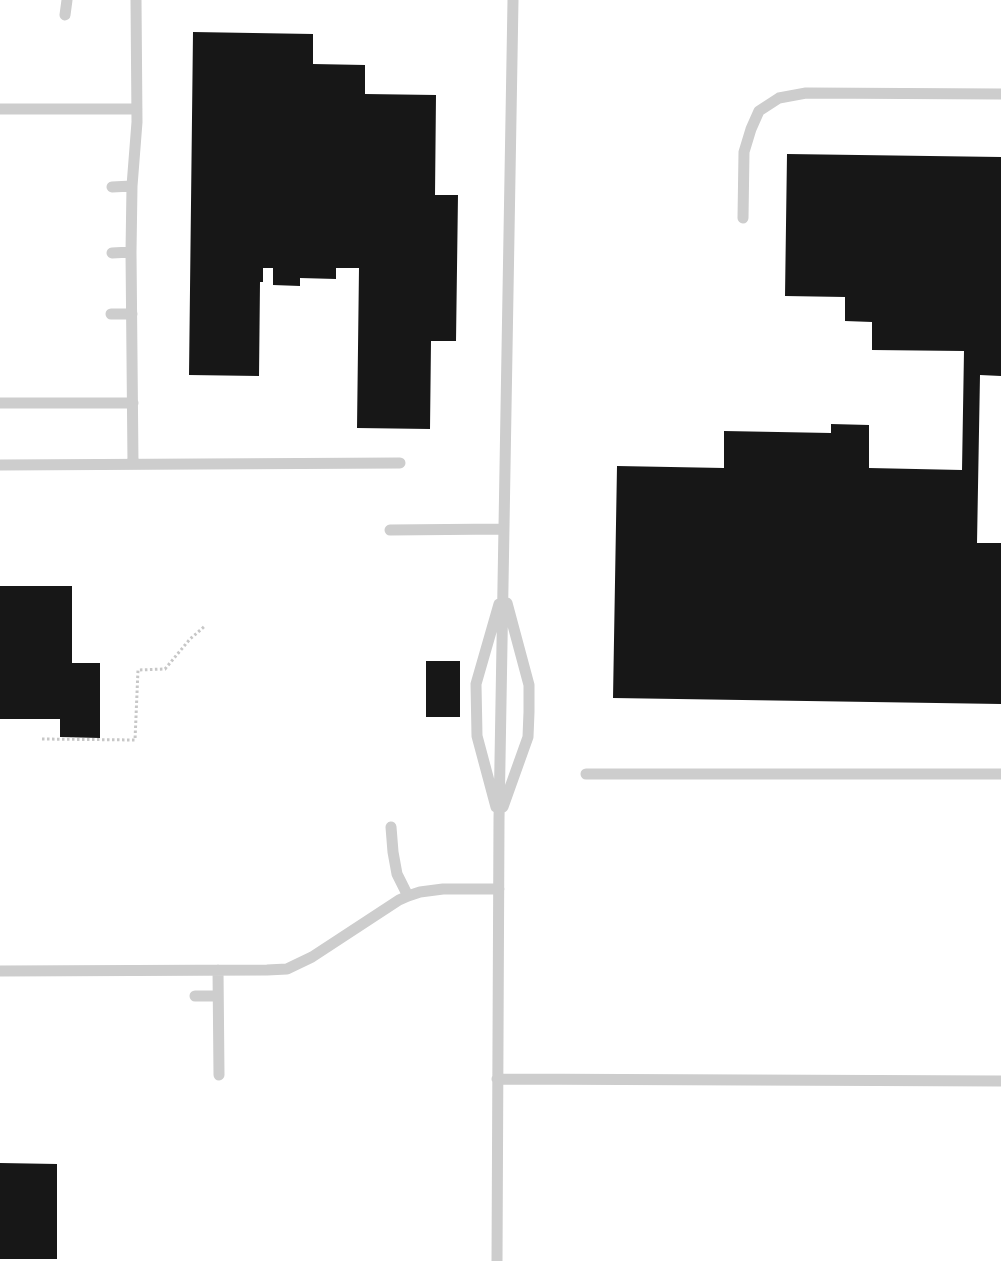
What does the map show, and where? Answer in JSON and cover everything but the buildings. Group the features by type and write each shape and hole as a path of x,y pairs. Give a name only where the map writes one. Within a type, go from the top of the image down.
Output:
{"lane":[{"path":"65,15 67,0"},
{"path":"133,464 131,252 136,109 136,0"},
{"path":"497,1261 499,889 513,0"},
{"path":"743,218 744,152 751,129 759,112 779,98 806,93 1001,94"},
{"path":"0,109 136,109"},
{"path":"112,187 132,186"},
{"path":"112,253 131,252"},
{"path":"111,314 132,314"},
{"path":"0,403 133,403"},
{"path":"0,465 400,463"},
{"path":"390,530 504,529"},
{"path":"500,819 528,737 529,712 529,685 503,590"},
{"path":"500,819 477,736 476,684 503,590"},
{"path":"586,774 1001,774"},
{"path":"392,827 392,852 397,874 408,896"},
{"path":"0,971 287,969 312,957 408,896 420,892 444,889 499,889"},
{"path":"218,970 218,1075"},
{"path":"195,996 218,996"},
{"path":"497,1079 1001,1082"}],"path":[{"path":"42,739 135,740 138,670 165,669 190,639 205,626"}]}
